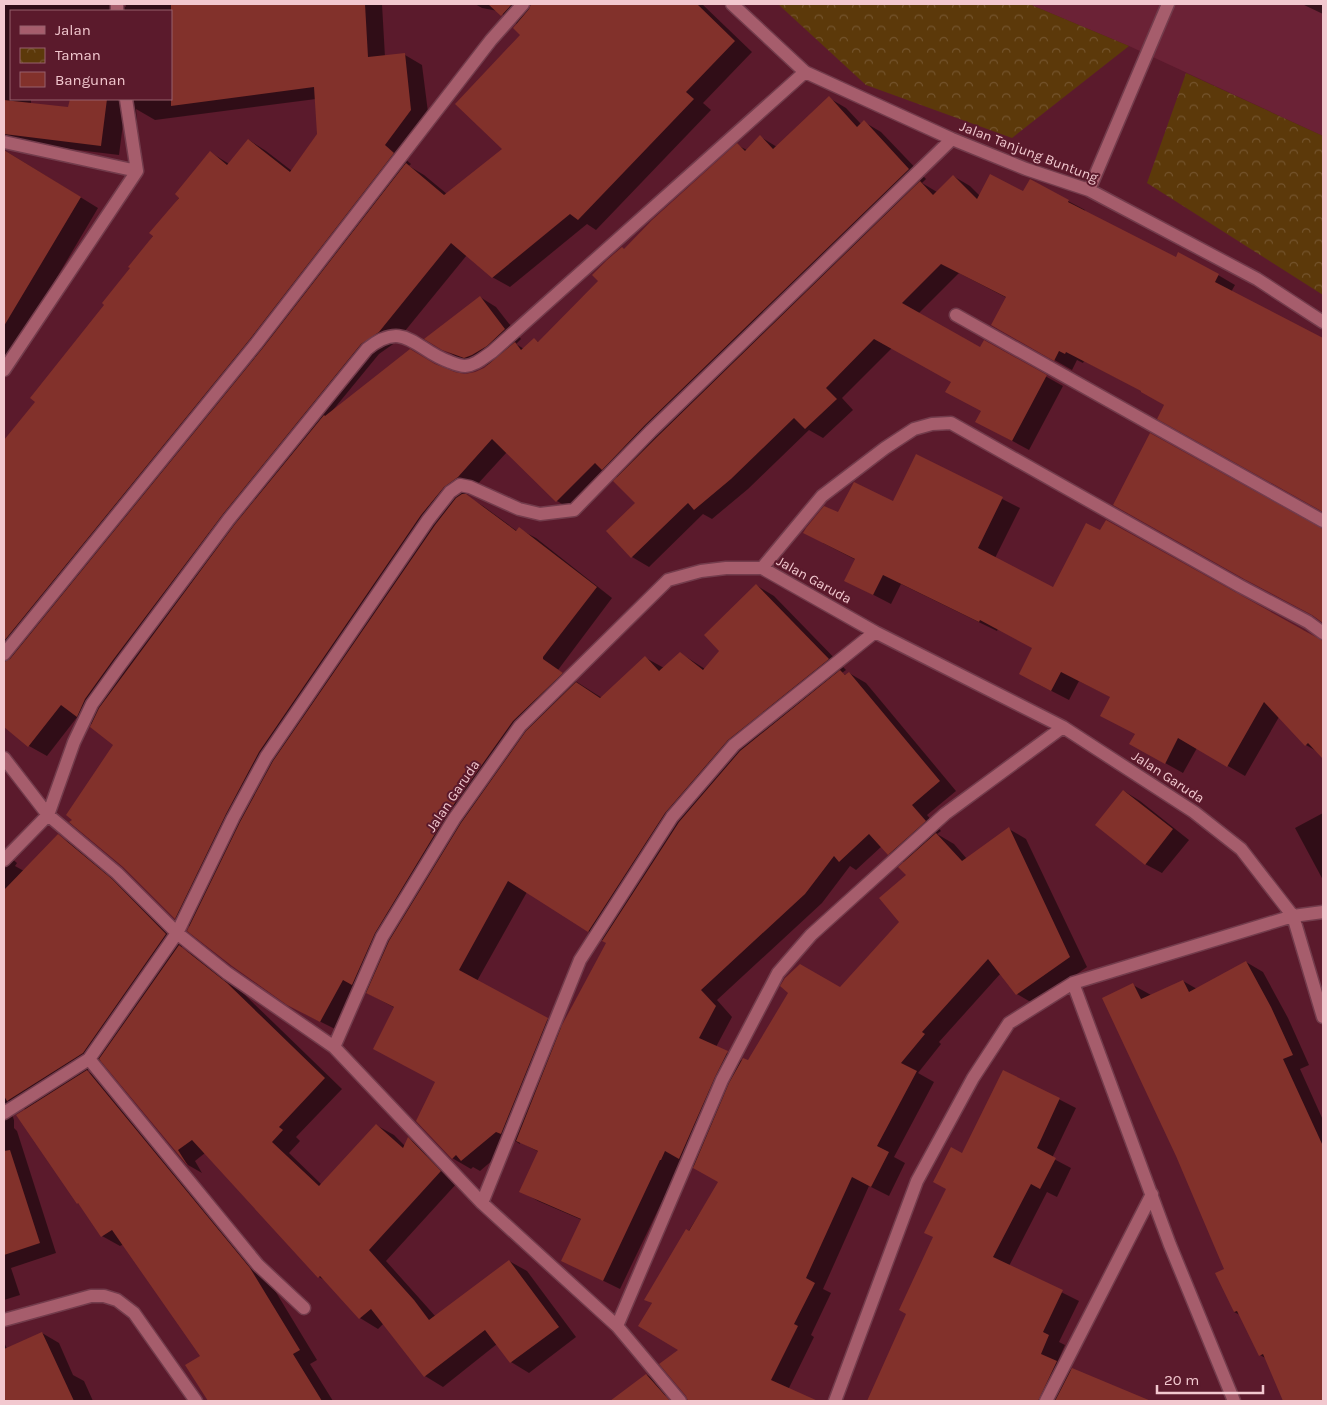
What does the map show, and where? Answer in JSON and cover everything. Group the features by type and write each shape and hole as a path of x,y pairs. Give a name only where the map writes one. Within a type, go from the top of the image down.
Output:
{"street":[{"path":"4,654 256,344 491,40 522,4"},
{"name":"Jalan Tanjung Buntung","path":"732,4 805,72 952,139 1026,170 1089,190 1257,279 1323,322"},
{"path":"1089,190 1168,4"},
{"path":"4,860 48,815 74,742 92,704 229,519 367,349 378,340 391,335 412,340 446,361 463,366 476,363 492,352 805,72"},
{"path":"4,370 137,170 126,100"},
{"path":"4,1113 89,1059 177,933 233,818 266,757 422,528 450,492 460,485 470,487 519,510 540,514 574,510 658,424 952,139"},
{"path":"4,142 137,170"},
{"path":"956,315 1323,521"},
{"path":"762,568 822,496 885,448 914,429 932,424 951,423 1240,586 1308,622 1323,633"},
{"name":"Jalan Garuda","path":"334,1047 382,937 454,819 520,726 668,580 701,571 726,568 762,568 875,632 1063,727 1194,812 1241,849 1294,916 1323,1017"},
{"path":"482,1203 580,960 672,817 734,745 875,632"},
{"path":"617,1326 722,1080 778,973 810,935 945,814 1063,727"},
{"path":"4,758 48,815 117,872 177,933 226,972 334,1047 482,1203 617,1326 680,1401"},
{"path":"835,1401 917,1181 973,1078 1009,1023 1073,983 1294,916 1323,912"},
{"path":"1073,983 1170,1245 1234,1401"},
{"path":"89,1059 258,1265 304,1308"},
{"path":"1046,1401 1152,1194"},
{"path":"4,1320 91,1296 104,1296 117,1300 134,1313 196,1401"}],"shaded area":[{"path":"1029,4 1323,4 1323,136 1129,46"}],"green space":[{"path":"778,4 1029,4 1129,46 1012,138 866,85"},
{"path":"1186,73 1323,136 1323,295 1147,183"}],"building":[{"path":"171,4 365,4 368,57 405,53 411,110 385,145 394,153 250,339 4,641 4,440 35,402 30,398 104,305 102,303 153,236 149,233 179,198 175,194 210,151 227,165 248,139 290,172 317,134 314,87 171,106"},
{"path":"488,4 512,4 501,16"},
{"path":"531,4 697,4 735,41 686,92 694,99 578,220 570,214 492,278 451,243 379,332 361,344 223,514 113,660 85,699 77,717 61,705 28,747 4,727 4,662 10,659 262,349 406,163 444,195 502,149 455,104 520,35 513,28"},
{"path":"829,96 857,127 864,120 909,169 645,425 602,470 595,463 556,502 492,439 458,477 444,487 421,515 259,752 226,814 175,919 123,867 69,822 72,820 66,815 113,745 90,727 99,708 235,524 324,415 410,349 435,364 465,374 484,368 515,342 521,350 534,338 538,342 598,281 592,275 607,260 622,247 624,249 652,220 737,143 745,151 760,135 773,149"},
{"path":"4,100 68,107 70,100 107,100 101,146 4,134"},
{"path":"4,150 81,197 4,326"},
{"path":"990,174 1023,191 1030,179 1069,200 1068,202 1176,257 1178,252 1219,274 1215,282 1323,338 1323,512 1157,419 1164,405 1141,391 1066,352 1065,354 1059,351 1054,361 991,325 1006,297 941,264 902,303 980,347 984,340 1047,375 1012,441 975,422 981,411 945,392 951,382 874,339 826,388 837,399 805,429 794,418 731,479 694,510 688,503 631,558 606,531 635,503 613,481 920,181 933,195 953,175 977,199"},
{"path":"480,296 505,329 487,346 464,358 442,350 424,339"},
{"path":"1150,433 1323,529 1323,623 1312,615 1113,505"},
{"path":"916,454 1003,497 978,548 1053,587 1086,523 1100,530 1106,520 1323,641 1323,759 1308,743 1305,746 1264,702 1227,767 1178,738 1165,764 1129,744 1135,734 1100,716 1110,697 1061,672 1051,691 1019,674 1032,648 980,620 979,622 883,575 873,595 844,581 855,559 803,533 824,506 838,512 854,482 893,501"},
{"path":"466,494 516,531 519,527 597,587 543,657 543,659 563,673 513,721 447,814 375,933 352,985 343,980 320,1022 287,1005 187,931 240,822 273,761 435,525 456,498"},
{"path":"756,584 829,659 728,740 665,813 588,932 508,881 459,970 548,1018 501,1134 496,1132 461,1161 456,1155 452,1159 416,1121 435,1082 373,1049 394,1007 366,993 389,941 461,823 526,731 576,682 600,698 645,656 659,671 680,652 703,670 719,651 704,635"},
{"path":"840,670 845,675 849,672 940,781 912,805 926,821 888,855 869,834 839,862 834,856 805,894 701,990 716,1006 699,1038 728,1051 679,1159 665,1151 603,1281 561,1261 581,1219 519,1192 538,1151 516,1141 562,1025 606,943 602,941 679,822 740,751"},
{"path":"1123,790 1173,829 1145,865 1095,825"},
{"path":"1009,827 1070,957 1016,995 988,959 922,1032 925,1034 901,1063 917,1071 877,1146 889,1152 871,1187 852,1177 806,1278 815,1283 794,1324 798,1326 771,1380 818,1401 688,1401 686,1396 659,1364 678,1350 638,1326 652,1303 644,1300 686,1229 689,1231 718,1182 693,1168 729,1083 743,1058 748,1060 788,993 780,986 785,978 800,964 840,987 899,922 879,898 906,875 898,867 936,833 962,861"},
{"path":"58,834 112,879 166,934 83,1053 7,1101 4,1096 4,890"},
{"path":"179,945 227,983 325,1078 279,1127 283,1130 272,1142 319,1186 376,1124 403,1148 408,1137 441,1171 369,1250 414,1300 429,1320 509,1260 559,1327 510,1363 485,1330 424,1377 371,1309 359,1319 320,1276 318,1278 192,1140 178,1150 188,1166 99,1059"},
{"path":"1246,961 1271,1007 1293,1055 1283,1059 1323,1146 1323,1401 1283,1401 1263,1354 1259,1356 1237,1311 1234,1312 1215,1273 1224,1269 1176,1156 1102,998 1133,983 1141,999 1183,980 1189,992"},
{"path":"87,1070 250,1268 300,1350 293,1354 322,1401 208,1401 185,1365 200,1356 112,1230 101,1237 16,1115"},
{"path":"1003,1070 1060,1098 1037,1148 1056,1158 1040,1189 1031,1184 993,1257 1063,1290 1043,1332 1049,1335 1041,1354 1057,1361 1038,1401 867,1401 906,1314 899,1310 933,1237 924,1233 946,1189 933,1182 951,1147 962,1153"},
{"path":"10,1150 40,1243 4,1255 4,1151"},
{"path":"42,1332 74,1401 4,1401 4,1349"},
{"path":"1072,1368 1151,1401 1055,1401"},
{"path":"646,1374 670,1401 610,1401"}]}
